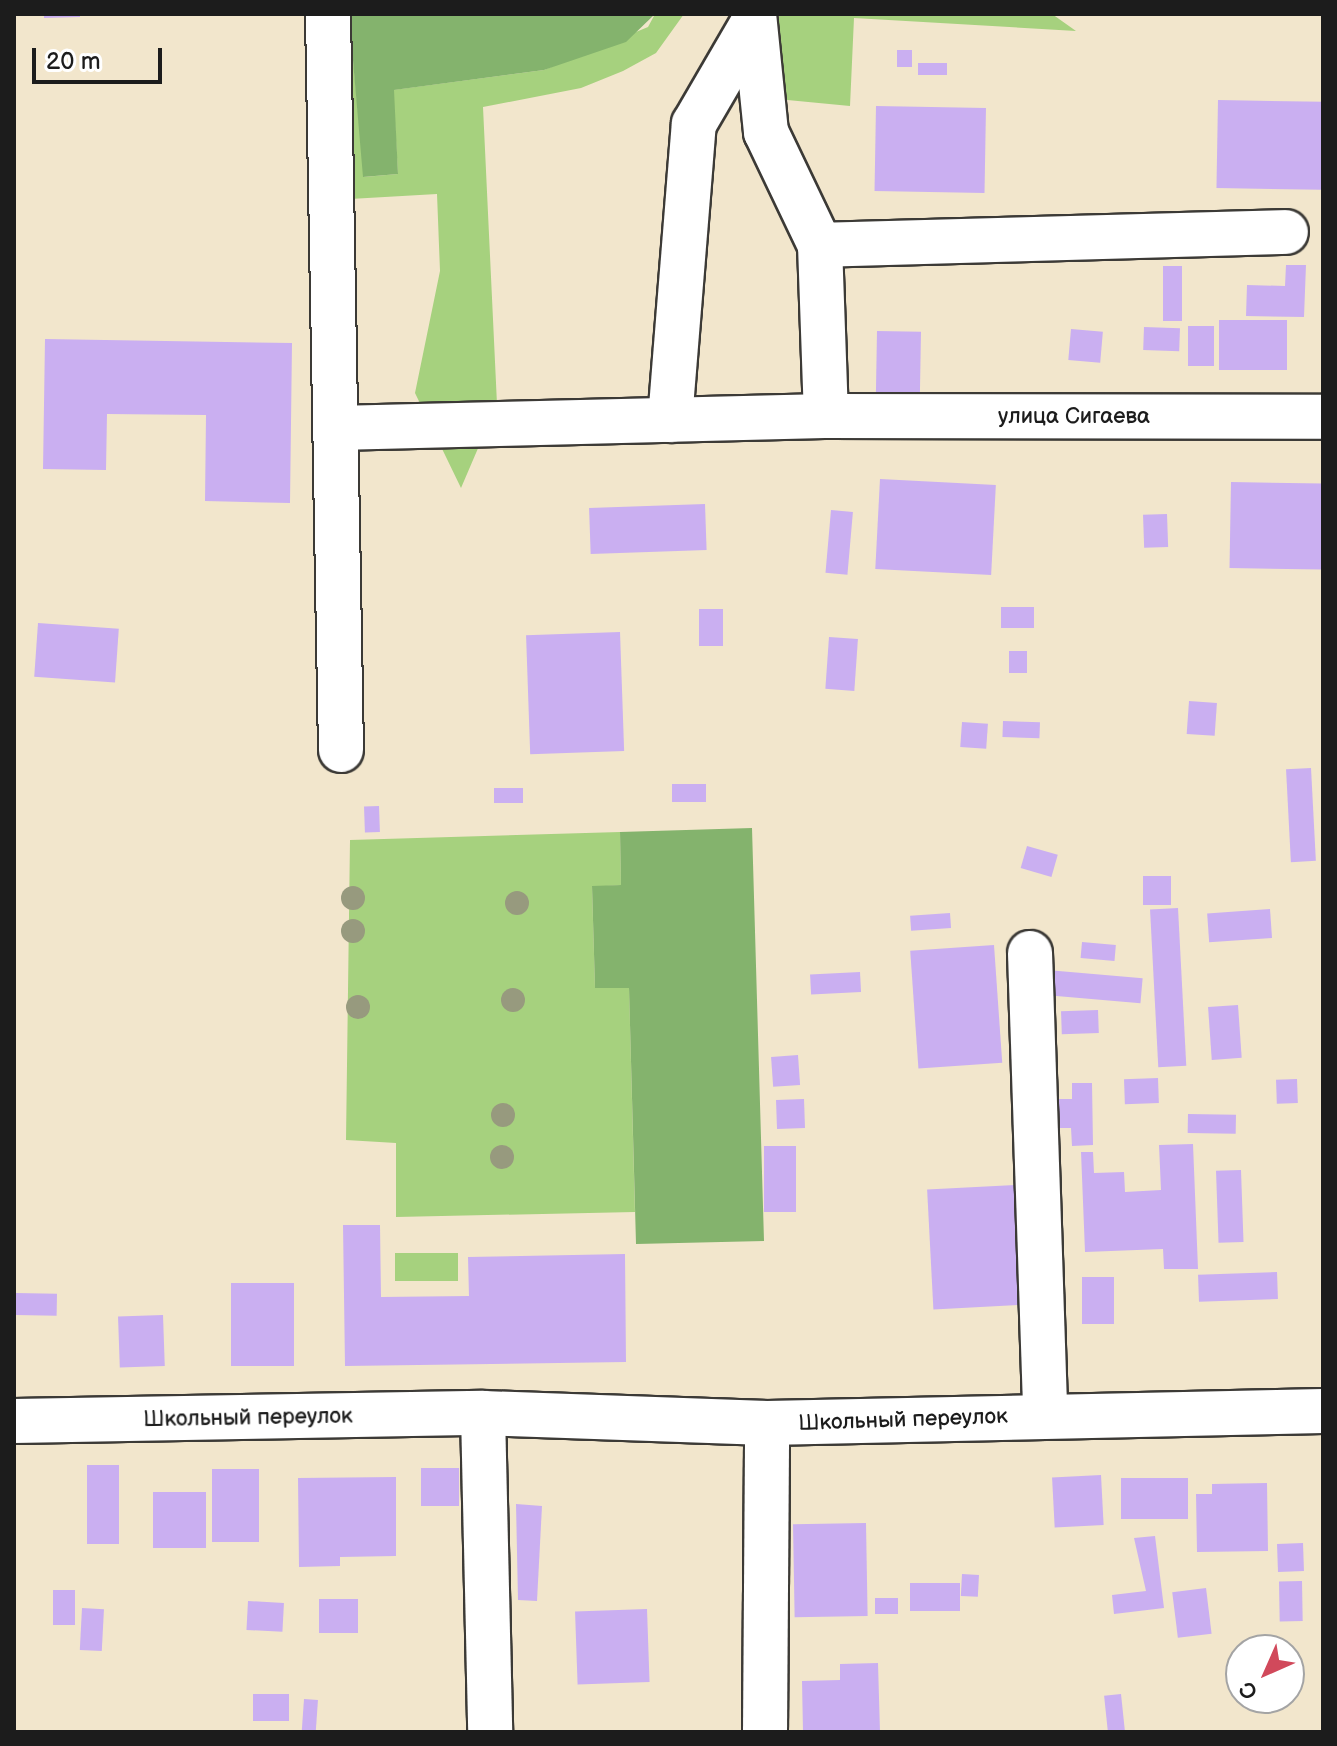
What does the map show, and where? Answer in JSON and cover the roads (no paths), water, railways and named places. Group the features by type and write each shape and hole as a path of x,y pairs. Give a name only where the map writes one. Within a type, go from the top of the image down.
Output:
{"street":[{"path":"328,14 341,750"},
{"path":"754,17 766,132 820,245 826,416"},
{"path":"670,420 694,124 754,17"},
{"path":"820,245 1286,232"},
{"name":"улица Сигаева","path":"336,428 826,416 1323,417"},
{"path":"1030,953 1045,1416"},
{"name":"Школьный переулок","path":"14,1421 483,1413 767,1423 1323,1411"},
{"path":"483,1413 490,1732"},
{"path":"765,1732 767,1423"}]}
